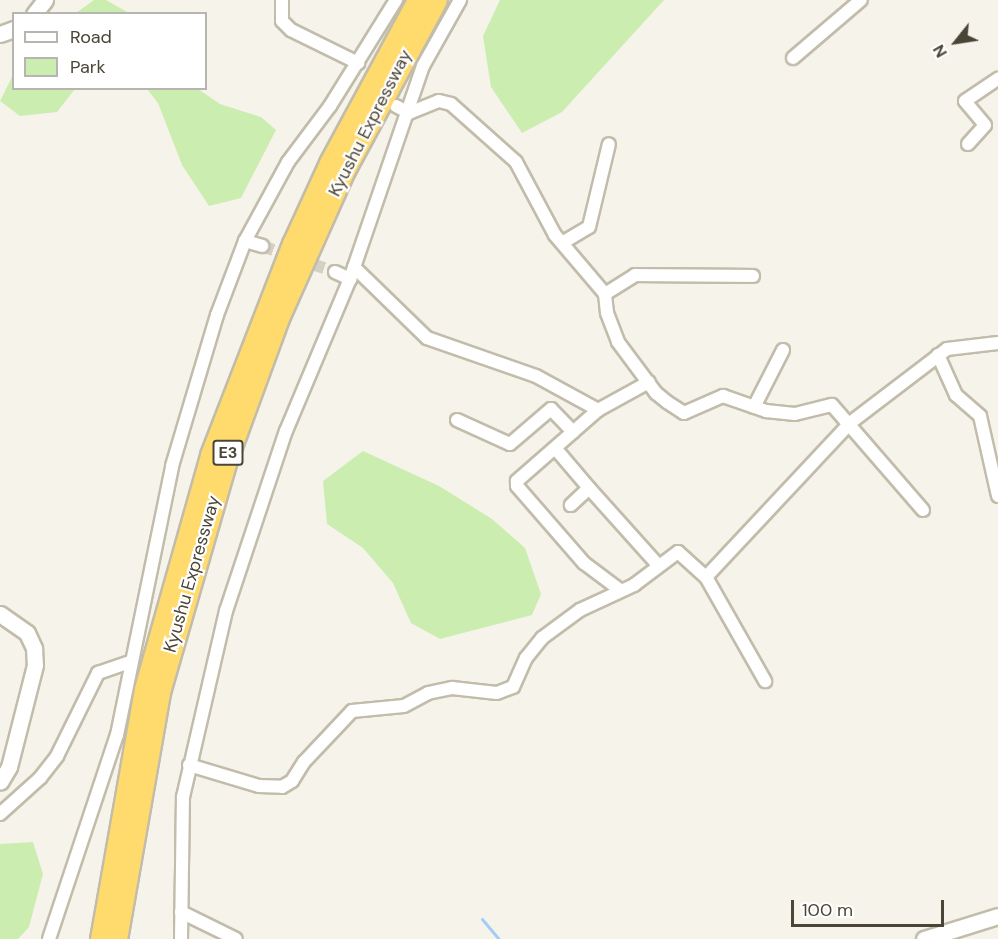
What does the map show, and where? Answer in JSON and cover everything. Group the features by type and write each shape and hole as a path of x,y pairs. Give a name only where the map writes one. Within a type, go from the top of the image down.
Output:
{"highway":[{"name":"Kyushu Expressway","path":"101,939 145,689 211,455 293,244 330,163 418,0"},
{"name":"Kyushu Expressway","path":"117,939 120,906 159,692 200,542 245,405 278,318 344,170 436,0"}],"street":[{"path":"36,12 45,0"},
{"path":"282,0 282,21 291,30 358,63"},
{"path":"49,939 117,735 130,662 172,466 217,315 245,240 288,162 352,83 358,63 396,0"},
{"path":"181,939 183,798 226,611 286,431 352,273 409,113 423,66 460,0"},
{"path":"793,58 861,0"},
{"path":"968,144 985,125 965,101 998,79"},
{"path":"409,113 439,101 451,104 480,126 516,162 562,243 605,294 607,312 618,342 656,393 684,413 723,396 754,407 795,414 832,405 850,423 923,510"},
{"path":"396,106 409,113"},
{"path":"562,243 589,227 609,144"},
{"path":"245,240 262,246"},
{"path":"335,272 352,273 427,338 536,376 598,410"},
{"path":"605,294 635,275 753,276"},
{"path":"706,577 850,423 947,350 998,343"},
{"path":"754,407 783,350"},
{"path":"938,355 956,395 982,422 998,496"},
{"path":"620,590 584,563 519,491 518,481 598,410 649,382"},
{"path":"457,420 510,444 551,409 573,432"},
{"path":"555,448 658,565"},
{"path":"571,505 589,488"},
{"path":"189,765 259,786 282,787 292,782 304,762 352,711 404,706 428,693 452,688 497,693 513,687 526,658 542,638 580,609 634,585 678,552 706,577 765,681"},
{"path":"0,614 17,622 27,633 34,648 35,665 9,767 0,782"},
{"path":"0,814 40,778 57,756 98,673 130,662"},
{"path":"181,912 236,939"},
{"path":"924,939 998,916"}],"green space":[{"path":"94,0 106,0 127,12 77,12"},
{"path":"500,0 664,0 562,112 522,133 491,87 483,36"},
{"path":"12,77 12,90 74,90 57,112 20,116 0,101"},
{"path":"148,90 199,90 220,104 261,117 276,130 241,198 209,206 182,165 158,103"},
{"path":"363,451 439,486 492,519 525,548 541,594 532,615 440,639 411,623 393,583 363,548 327,524 323,481"},
{"path":"33,842 43,874 29,927 18,939 0,939 0,844"}],"waterway":[{"path":"482,919 499,939"}],"tunnel":[{"path":"262,246 335,272"}]}
